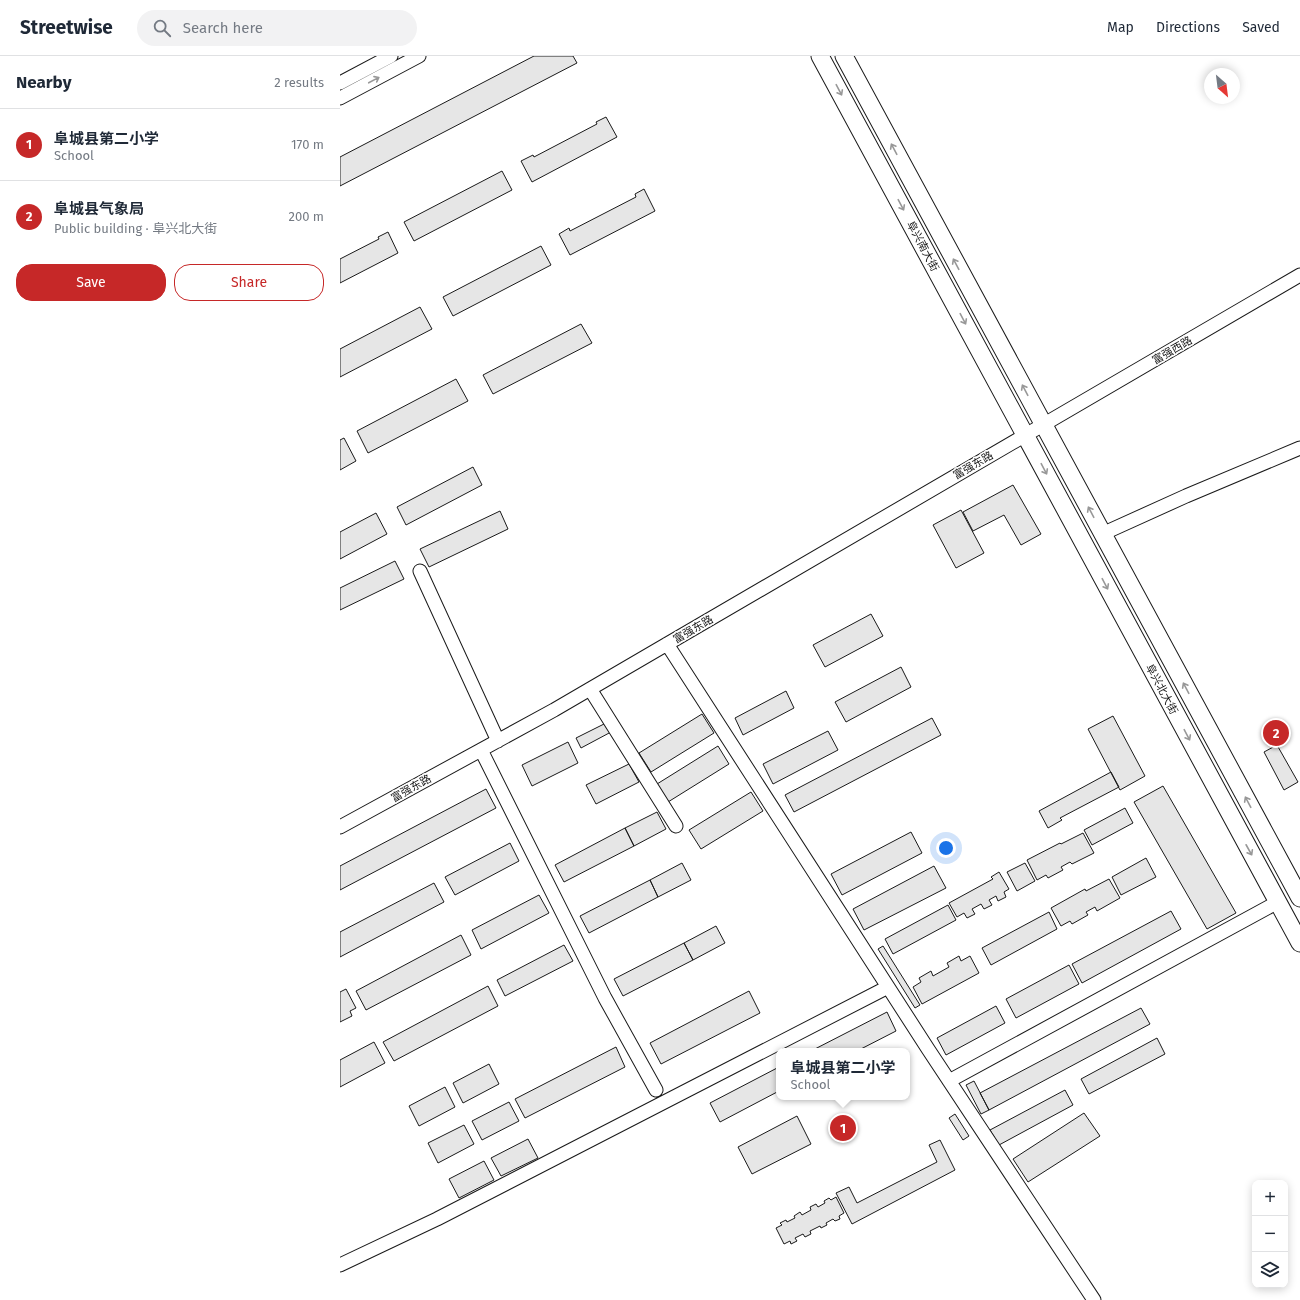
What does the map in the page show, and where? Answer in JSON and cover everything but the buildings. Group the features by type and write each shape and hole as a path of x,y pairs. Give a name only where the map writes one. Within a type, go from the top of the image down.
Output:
{"main road":[{"name":"阜兴南大街","path":"820,56 1025,435"},
{"name":"阜兴南大街","path":"844,56 1043,424"},
{"name":"阜兴北大街","path":"1043,424 1300,898"},
{"name":"阜兴北大街","path":"1025,435 1300,943"}],"street":[{"path":"340,83 391,56"},
{"path":"340,98 419,56"},
{"name":"富强西路","path":"1043,424 1300,275"},
{"name":"富强东路","path":"340,827 590,689 1043,424"},
{"path":"1102,534 1186,496 1300,448"},
{"path":"420,571 498,741"},
{"path":"667,644 949,1081 1094,1300"},
{"path":"590,689 676,826"},
{"path":"481,750 605,998 656,1090"},
{"path":"949,1081 1278,902"},
{"path":"340,1265 437,1219 888,987"}],"place":[{"name":"阜城县气象局","path":"1276,733"},
{"name":"阜城县第二小学","path":"843,1128"}]}
